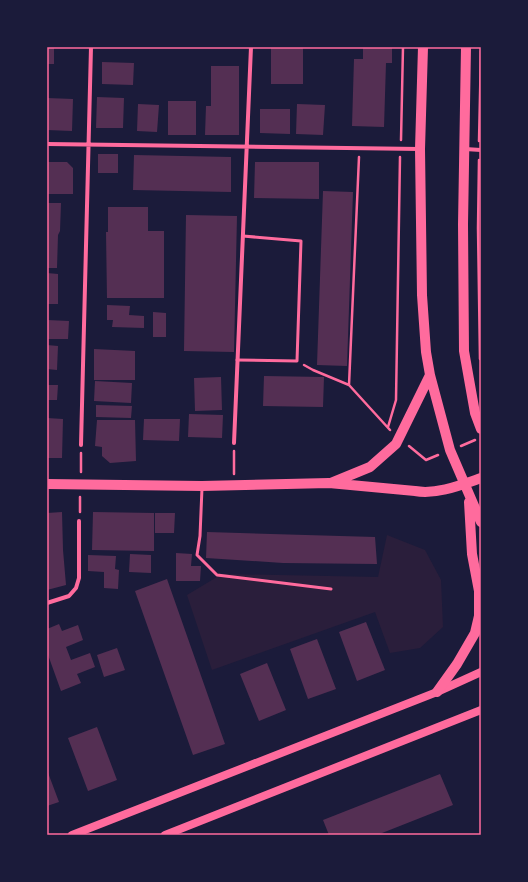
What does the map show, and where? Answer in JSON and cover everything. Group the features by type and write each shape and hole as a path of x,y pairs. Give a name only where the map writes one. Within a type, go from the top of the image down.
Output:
{"main road":[{"path":"423,47 420,150 422,295 426,352 430,375 450,450 481,522"},
{"path":"466,47 463,224 464,351 475,413 481,429"},
{"path":"329,483 370,467 396,444 430,375"},
{"path":"47,484 202,486 329,483 426,493 464,484 481,478"},
{"path":"437,692 457,664 475,633 479,616 479,591 472,554 469,496"},
{"path":"72,835 437,692 481,672"},
{"path":"165,835 481,710"}],"street":[{"path":"81,446 91,47"},
{"path":"234,442 251,47"},
{"path":"47,144 420,150"},
{"path":"465,150 480,150"},
{"path":"47,603 69,596 76,588 78,578 79,521"}],"lane":[{"path":"237,360 297,361 301,241 243,236"},
{"path":"202,486 200,536 197,554 217,575 331,589"}],"path":[{"path":"297,361 313,370 349,384 387,427 396,400 403,47"},
{"path":"480,365 478,228 481,51"},
{"path":"349,384 360,149"},
{"path":"234,442 234,485"},
{"path":"79,521 81,446"},
{"path":"412,449 426,460"}],"shaded area":[{"path":"387,535 425,550 441,580 443,627 420,648 390,653 375,612 212,670 187,595 222,574 378,577"}],"building":[{"path":"47,47 54,47 54,64 47,64"},
{"path":"271,47 303,47 303,84 271,84"},
{"path":"363,47 392,47 392,63 386,63 384,127 352,126 354,59 363,59"},
{"path":"102,62 134,63 133,85 102,84"},
{"path":"211,66 239,66 239,135 205,135 206,106 211,106"},
{"path":"97,97 124,98 123,128 96,128"},
{"path":"47,98 73,99 72,131 47,130"},
{"path":"168,101 196,101 196,135 168,135"},
{"path":"138,104 159,105 157,132 137,131"},
{"path":"297,104 325,105 323,135 296,134"},
{"path":"260,109 290,109 290,134 260,133"},
{"path":"98,154 118,154 118,173 98,173"},
{"path":"134,155 231,157 231,192 133,190"},
{"path":"47,162 67,162 73,168 73,194 47,194"},
{"path":"255,162 319,162 319,199 254,198"},
{"path":"323,191 353,192 347,366 317,365"},
{"path":"47,203 61,203 57,268 47,268"},
{"path":"108,207 148,207 148,231 164,231 164,298 107,298 106,232 108,232"},
{"path":"186,215 237,216 234,352 184,351"},
{"path":"47,273 58,274 58,304 47,304"},
{"path":"107,305 130,306 129,315 144,316 144,328 112,327 113,320 107,320"},
{"path":"153,312 166,313 166,337 153,337"},
{"path":"47,320 69,321 68,339 47,339"},
{"path":"47,345 58,346 57,370 47,369"},
{"path":"94,349 135,351 135,380 94,380"},
{"path":"264,376 324,377 323,407 263,406"},
{"path":"221,377 222,410 195,411 194,378"},
{"path":"95,381 132,383 131,403 94,401"},
{"path":"47,385 58,385 57,400 47,400"},
{"path":"96,405 132,406 131,418 96,417"},
{"path":"189,414 223,415 222,438 188,437"},
{"path":"47,418 63,419 62,458 47,458"},
{"path":"144,419 180,419 179,441 143,440"},
{"path":"97,420 135,420 136,461 110,463 102,456 102,447 95,446"},
{"path":"62,512 66,585 47,590 47,513"},
{"path":"93,512 154,513 154,551 92,550"},
{"path":"155,513 175,513 174,533 155,533"},
{"path":"207,532 375,537 377,564 283,563 206,558"},
{"path":"176,553 192,554 191,566 201,566 200,581 176,581"},
{"path":"130,554 151,555 151,573 129,572"},
{"path":"88,555 116,556 115,569 119,570 118,589 104,588 104,572 88,571"},
{"path":"167,579 225,744 193,755 135,591"},
{"path":"366,622 385,670 357,681 339,632"},
{"path":"59,624 62,631 78,625 83,640 66,647 71,660 90,653 95,667 77,674 81,683 61,691 47,652 47,629"},
{"path":"317,639 336,689 308,699 290,649"},
{"path":"117,648 125,670 104,677 97,655"},
{"path":"267,663 286,710 259,721 240,674"},
{"path":"97,727 117,780 88,791 68,738"},
{"path":"47,770 59,802 47,806"},
{"path":"440,774 453,805 377,835 329,835 323,820"}]}
